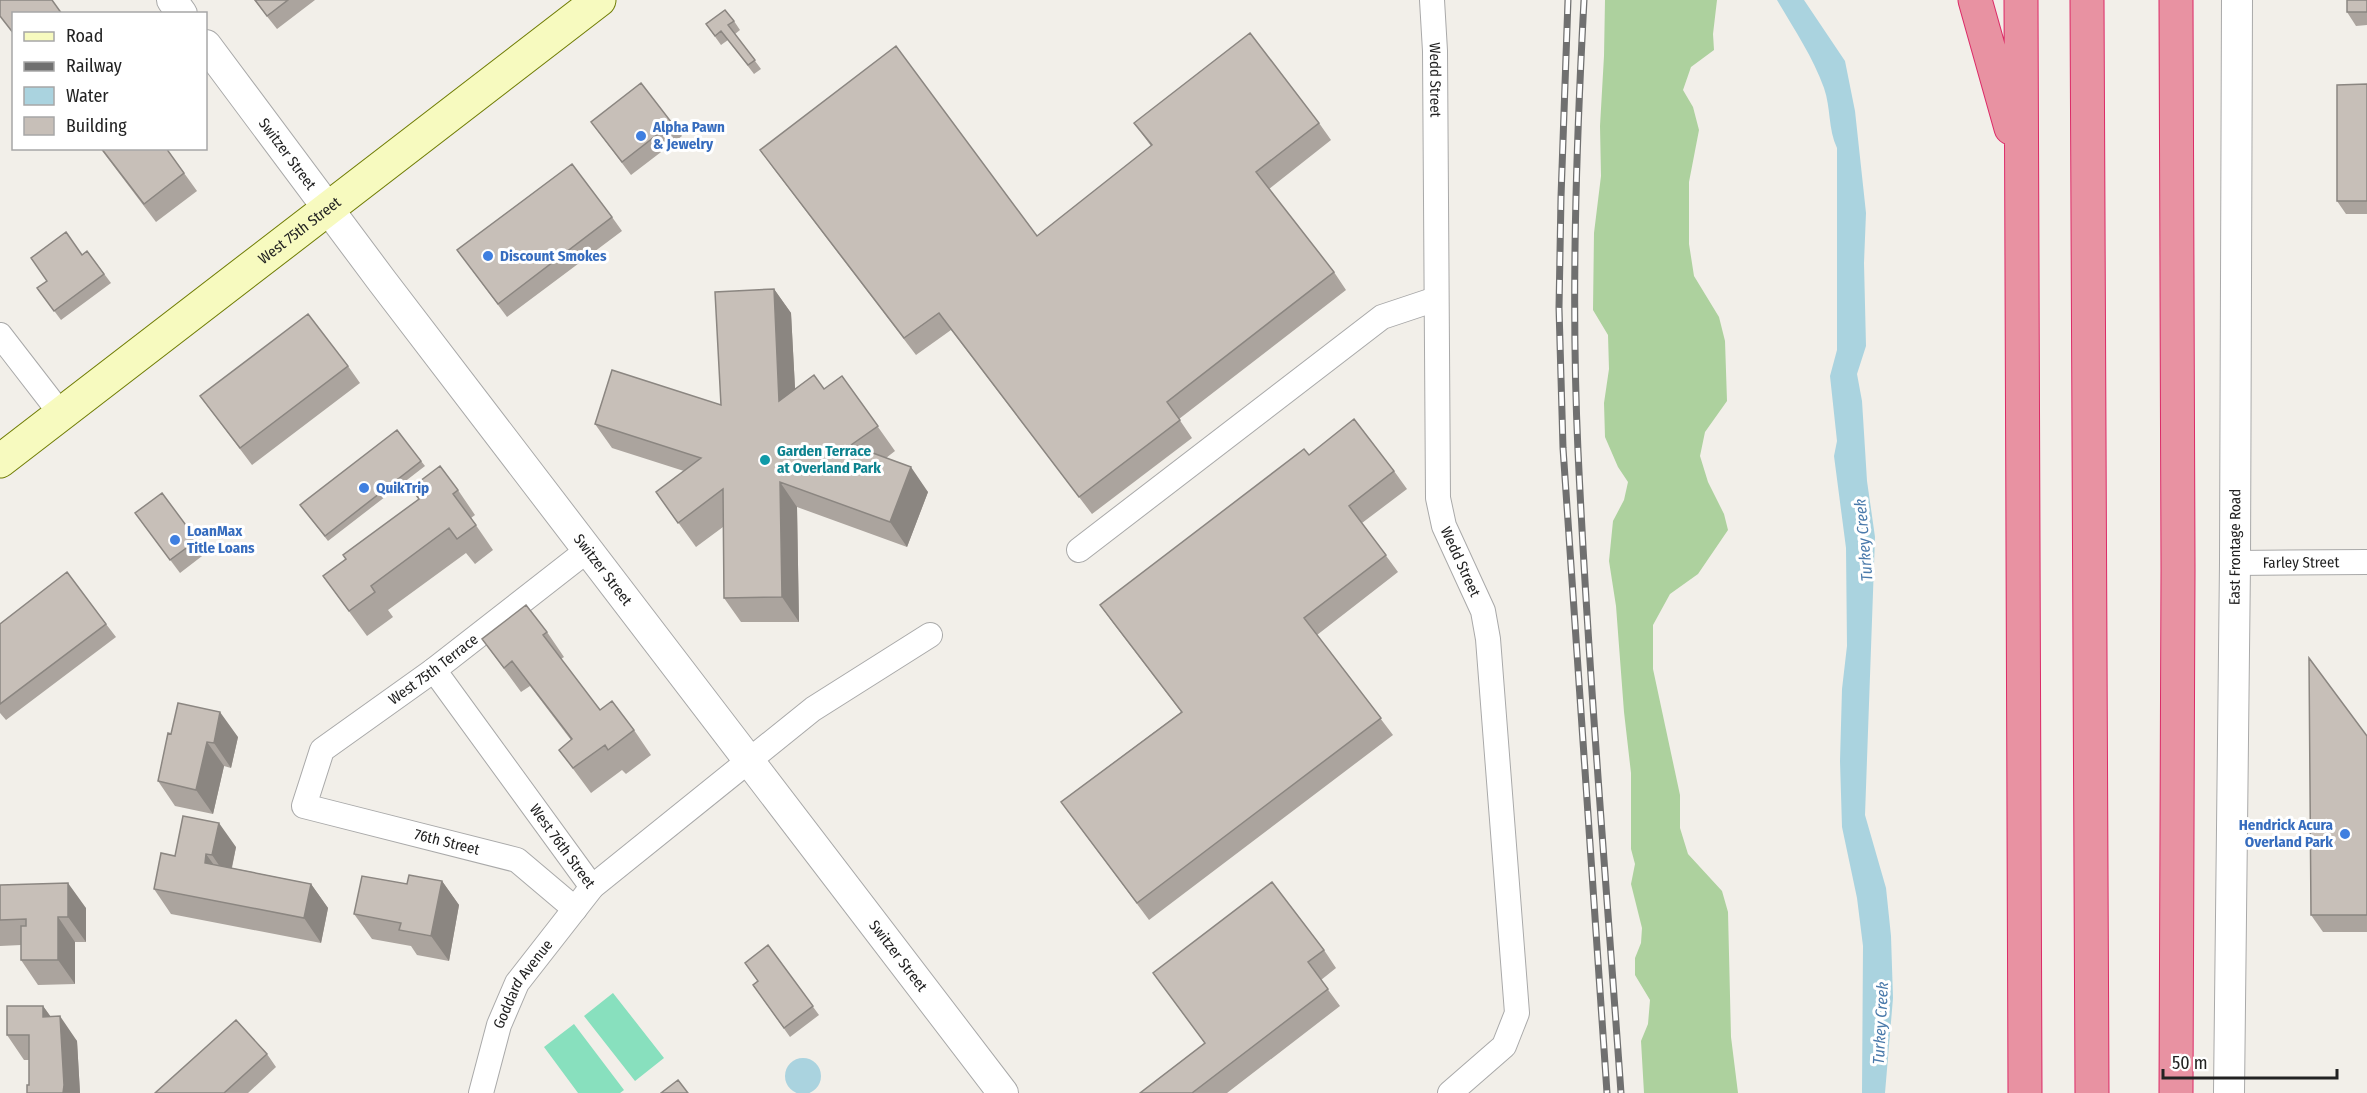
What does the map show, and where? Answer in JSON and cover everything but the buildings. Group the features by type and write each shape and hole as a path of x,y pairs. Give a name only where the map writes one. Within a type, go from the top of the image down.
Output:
{"highway":[{"path":"1975,0 2022,167"},
{"path":"2021,0 2025,1093"},
{"path":"2087,0 2092,1093"},
{"path":"2176,0 2178,594 2176,1093"}],"main road":[{"name":"West 75th Street","path":"0,461 599,0"}],"street":[{"name":"Wedd Street","path":"1432,0 1435,51 1438,498 1444,526 1483,611 1488,639 1517,1012 1504,1046 1450,1093"},
{"name":"East Frontage Road","path":"2229,1093 2235,562 2237,0"},
{"name":"Switzer Street","path":"207,46 1004,1093"},
{"path":"1079,550 1383,317 1436,299"},
{"path":"0,335 61,414"},
{"name":"West 75th Terrace","path":"304,806 322,750 434,670 589,549"},
{"name":"Farley Street","path":"2235,562 2367,562"},
{"name":"West 76th Street","path":"434,670 592,887 813,709 930,635"},
{"name":"76th Street","path":"304,806 517,860 575,909"},
{"name":"Goddard Avenue","path":"481,1093 499,1025 517,983 592,887"}],"green space":[{"path":"1605,0 1717,0 1713,34 1714,50 1691,67 1683,90 1693,107 1699,130 1689,182 1689,244 1694,276 1719,317 1725,341 1727,401 1705,432 1700,456 1708,482 1724,514 1728,530 1698,574 1670,594 1653,625 1653,669 1680,795 1680,828 1688,854 1722,891 1728,912 1731,1037 1738,1093 1644,1093 1641,1041 1648,1024 1650,1000 1635,975 1635,958 1641,943 1642,928 1631,884 1635,864 1631,849 1631,773 1616,606 1609,561 1613,521 1624,500 1628,482 1618,467 1605,437 1604,403 1609,369 1608,335 1593,310 1594,233 1601,176 1600,126"},
{"path":"613,993 664,1058 635,1081 584,1016"},
{"path":"574,1024 624,1090 620,1093 578,1093 544,1047"}],"water":[{"name":"Turkey Creek","path":"1777,0 1804,0 1845,61 1855,111 1866,213 1864,263 1866,346 1857,374 1862,401 1867,481 1875,537 1865,815 1886,888 1891,936 1893,998 1885,1093 1862,1093 1863,946 1857,898 1842,827 1840,761 1842,689 1847,646 1846,548 1834,456 1837,441 1830,376 1837,350 1837,148 1820,77"},
{"path":"803,1058 816,1063 821,1076 816,1089 803,1094 790,1089 785,1076 790,1063"}],"railway":[{"path":"1568,0 1559,308 1563,448 1607,1093"},
{"path":"1584,0 1575,226 1576,395 1587,612 1621,1093"}],"place":[{"name":"Alpha Pawn & Jewelry","path":"641,136"},
{"name":"Discount Smokes","path":"488,256"},
{"name":"Garden Terrace at Overland Park","path":"765,460"},
{"name":"QuikTrip","path":"364,488"},
{"name":"LoanMax Title Loans","path":"175,540"},
{"name":"Hendrick Acura Overland Park","path":"2345,834"}]}
